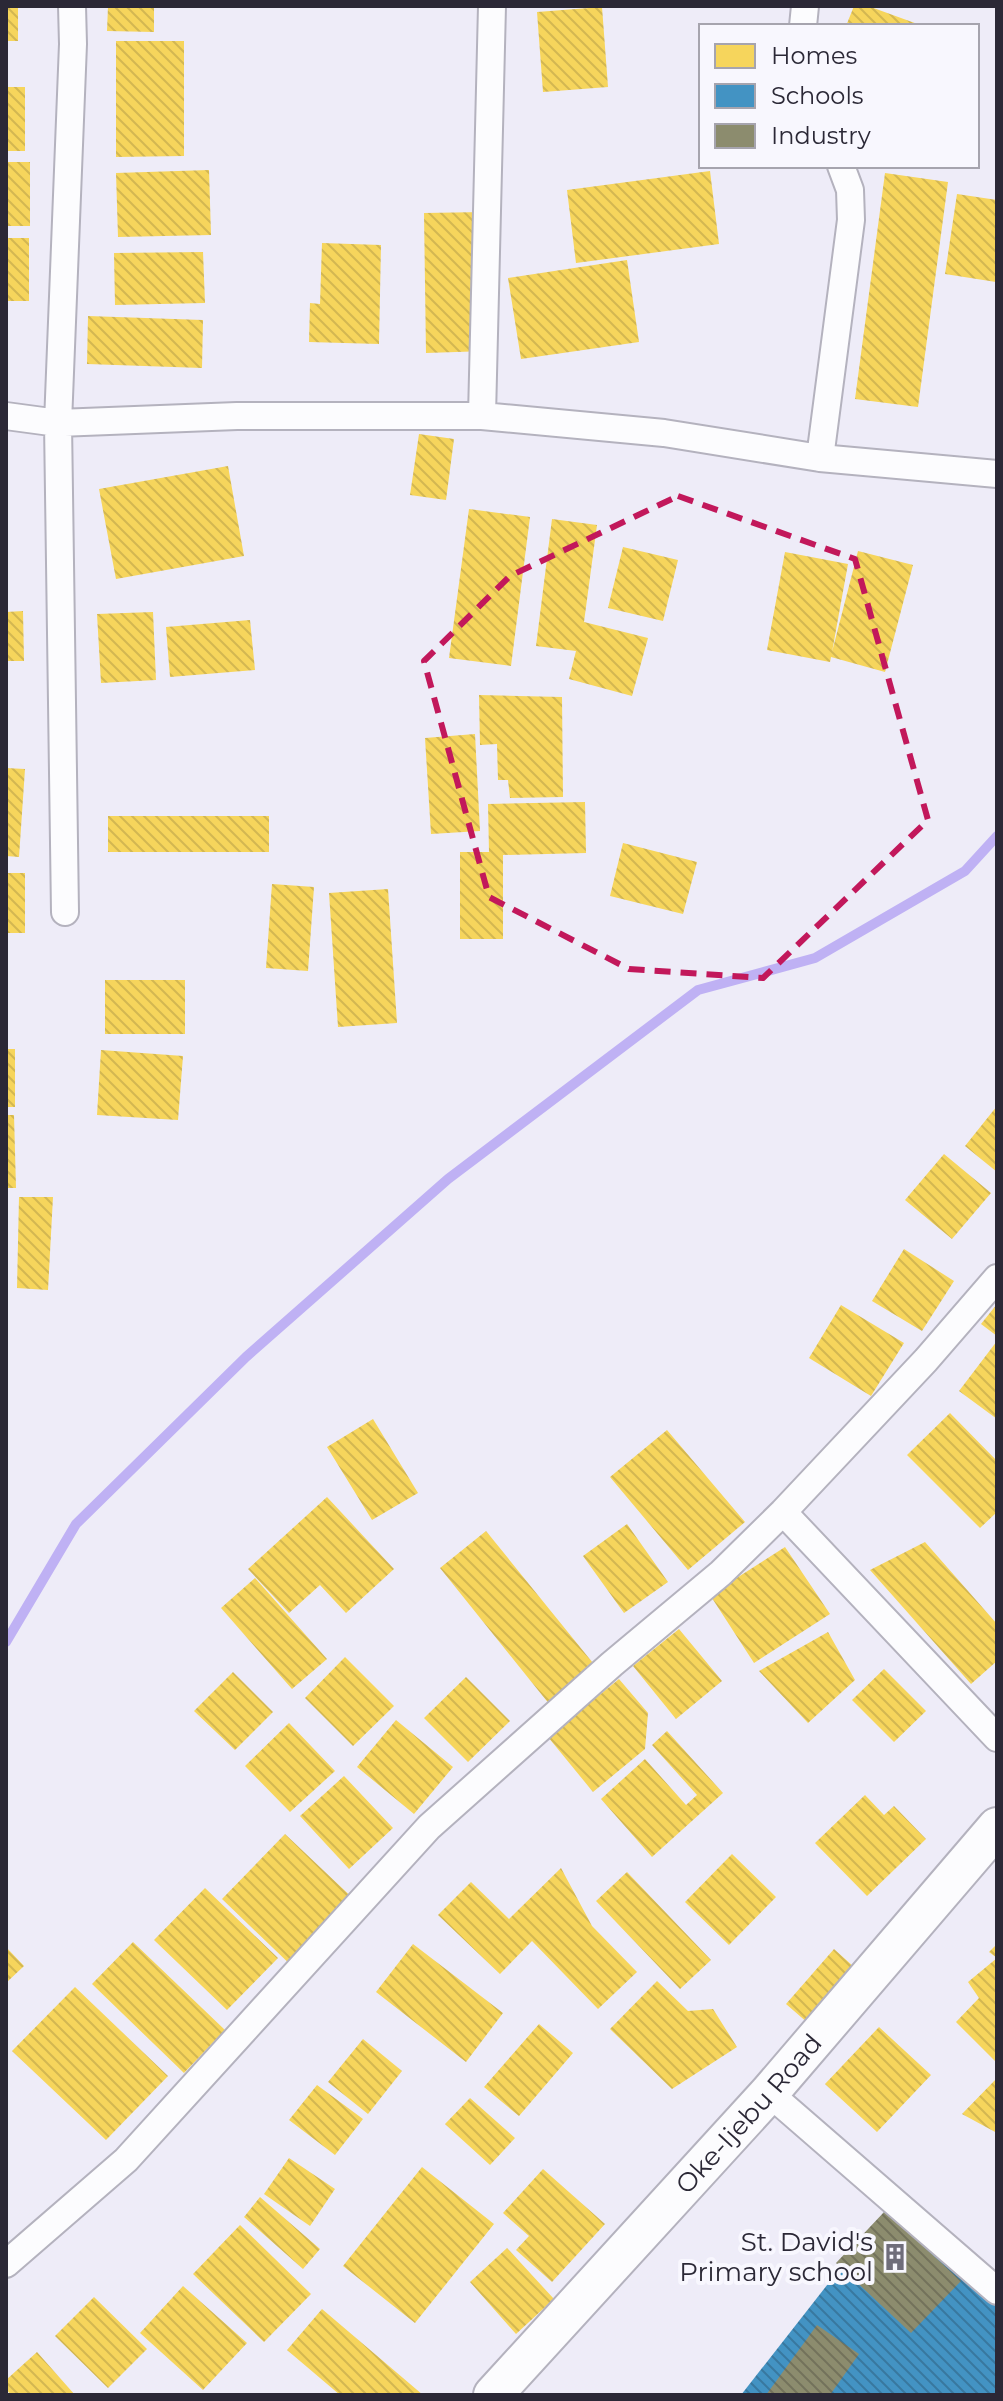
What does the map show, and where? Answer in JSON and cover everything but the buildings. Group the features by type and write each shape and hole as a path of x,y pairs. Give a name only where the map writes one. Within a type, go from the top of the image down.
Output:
{"main road":[{"name":"Oke-Ijebu Road","path":"493,2395 769,2093 997,1827"}],"street":[{"path":"65,912 58,423 72,6"},
{"path":"482,416 492,6"},
{"path":"820,458 851,220 850,190 842,168"},
{"path":"6,416 58,423 237,416 482,416 664,433 820,458 997,474"},
{"path":"6,2264 126,2160 429,1827 612,1664 721,1573 783,1512 926,1360 997,1278"},
{"path":"783,1512 997,1738"},
{"path":"769,2093 997,2291"}],"highlighted area":[{"path":"678,496 855,559 928,820 763,978 629,969 489,897 424,661 510,576"}],"waterway":[{"path":"6,1642 76,1524 246,1357 448,1179 698,990 815,958 965,871 997,836"}],"place":[{"name":"St. David's Primary school","path":"895,2257"}]}
